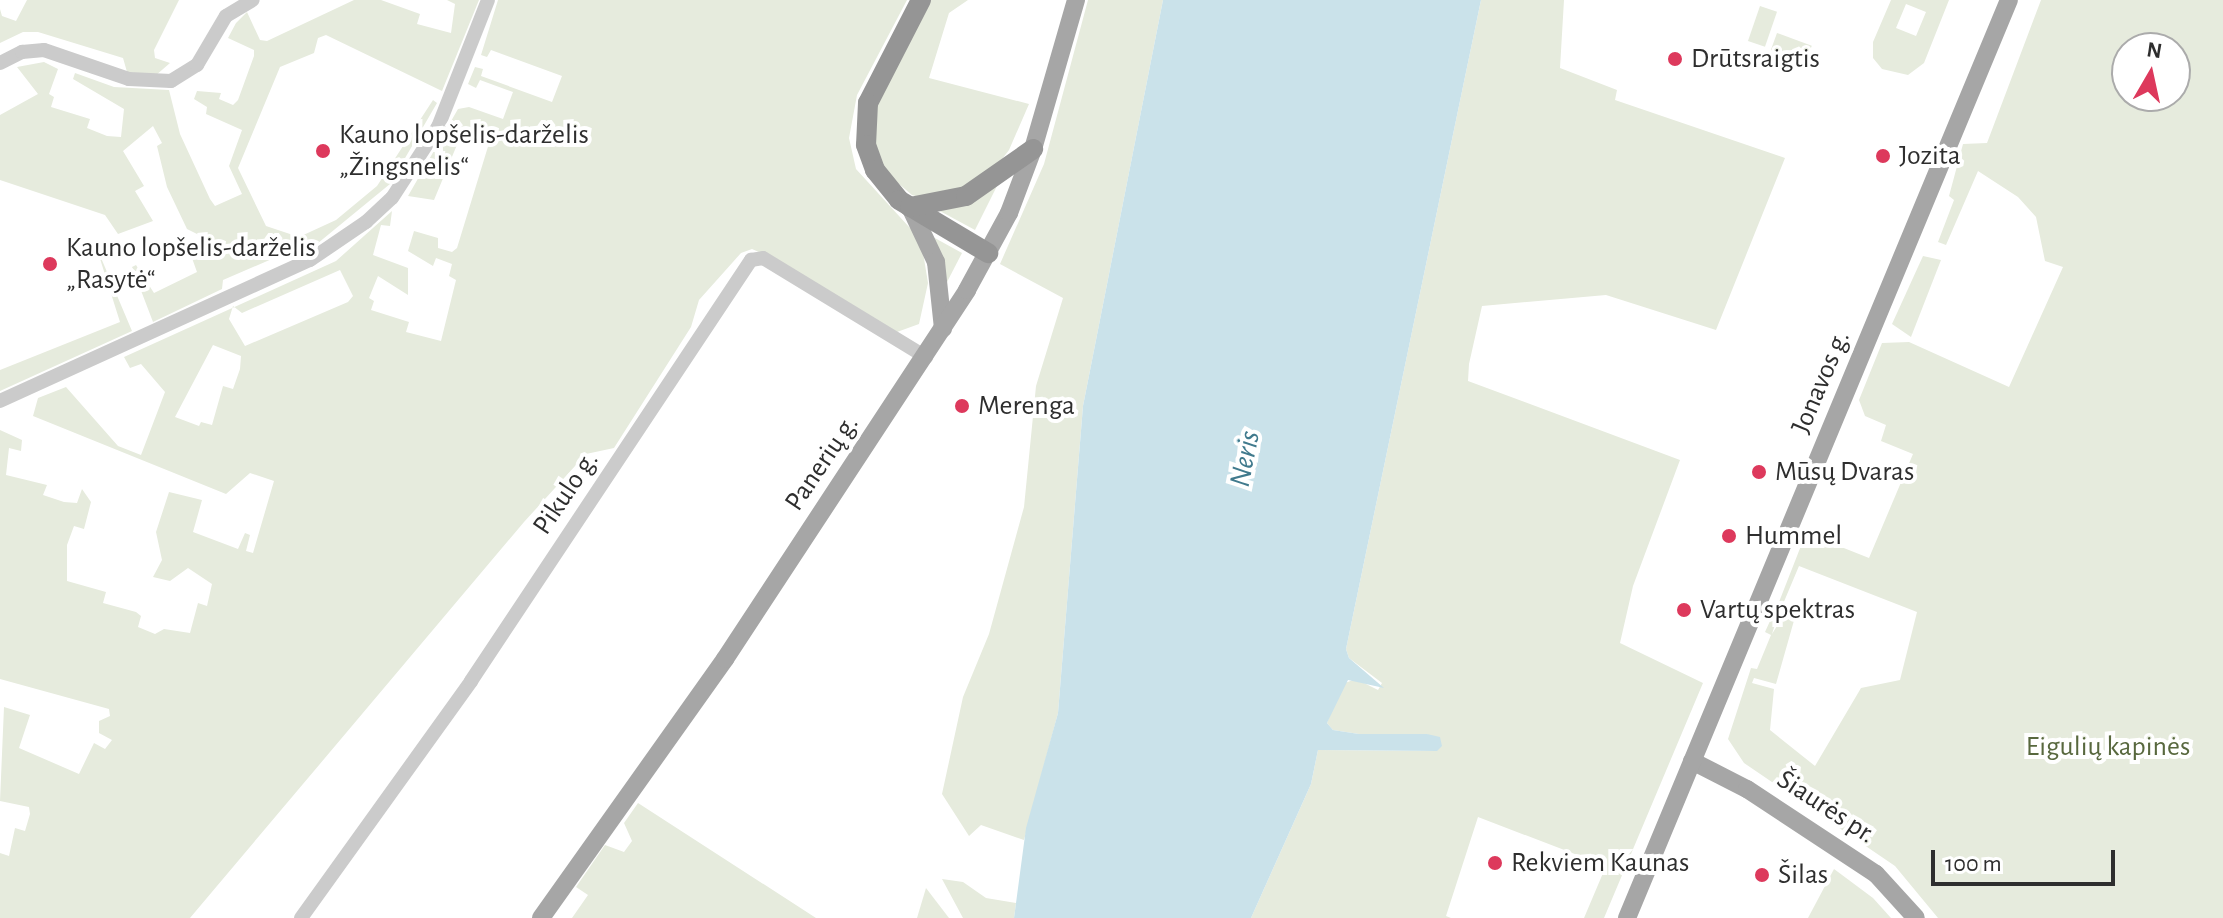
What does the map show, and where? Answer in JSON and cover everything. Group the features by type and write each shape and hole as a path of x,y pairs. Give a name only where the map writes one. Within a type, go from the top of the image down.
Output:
{"highway":[{"path":"921,0 873,92 864,125 875,170 910,207 988,253"},
{"path":"910,207 966,196 1033,149"}],"main road":[{"name":"Panerių g.","path":"541,918 725,659 926,357 988,253 1033,149 1076,0"},
{"name":"Jonavos g.","path":"1627,918 2009,0"},
{"path":"910,207 936,262 943,329"},
{"name":"Šiaurės pr.","path":"1692,761 1747,789 1876,874 1916,918"}],"street":[{"path":"0,63 22,52 44,50 129,79 171,81 197,65 226,16 253,0"},
{"path":"0,401 310,260 366,222 392,198 438,127 488,0"},
{"name":"Pikulo g.","path":"301,918 471,681 751,260 763,258 926,357"}],"green space":[{"path":"27,0 179,0 154,50 155,58 170,63 155,76 127,72 123,58 38,32 23,32 0,43 0,9 2,16 16,21"},
{"path":"354,0 381,0 420,14 417,24 451,33 455,4 447,0 479,0 442,91 326,35 318,38 314,53 280,67 238,168 266,226 299,237 336,220 377,186 433,100 437,103 390,184 301,257 288,252 223,280 222,289 153,322 132,267 136,265 154,293 197,272 188,247 205,238 187,229 167,187 157,146 162,143 153,126 123,151 144,186 135,191 153,221 118,234 105,215 0,180 0,115 38,94 17,67 44,62 58,69 49,94 54,97 51,107 90,119 87,128 107,136 121,137 124,109 73,79 75,73 114,87 169,90 180,134 210,199 215,206 242,194 229,166 242,130 206,114 207,107 194,99 197,91 221,93 219,99 233,105 238,100 254,50 228,38 236,23 247,12 260,40 267,41"},
{"path":"498,0 907,0 857,95 849,138 856,169 921,240 928,283 919,324 897,332 770,257 752,249 741,253 699,300 691,327 614,448 586,454 524,522 190,918 0,918 0,853 9,856 15,828 25,831 30,814 29,807 0,801 4,707 30,715 19,748 79,774 94,743 105,749 112,740 99,733 99,721 110,716 109,709 0,679 0,430 22,440 21,451 9,448 6,475 47,485 43,495 64,502 77,503 82,489 91,502 84,529 74,526 67,545 67,581 106,592 103,603 141,616 138,627 155,634 164,629 190,633 198,603 207,606 212,584 188,568 170,581 153,577 162,560 156,532 169,492 202,500 193,532 238,549 245,533 250,535 246,551 253,553 274,481 250,473 226,494 33,416 38,398 66,387 118,446 141,455 165,392 141,364 130,368 124,357 232,308 229,319 245,346 348,302 353,296 340,270 242,313 234,307 336,261 392,211 390,226 381,225 373,255 408,268 408,295 378,276 369,298 374,301 371,310 409,322 406,332 441,341 456,280 449,276 452,264 436,258 433,266 408,251 414,231 438,238 438,248 452,252 457,248 490,140 474,135 476,126 464,128 434,200 408,196 458,109 469,107 503,119 513,92 480,80 476,88 468,84 475,67 483,69 481,76 552,102 562,76 491,50 487,57 481,55","holes":["213,345 241,356 240,369 233,389 223,386 212,425 201,422 199,426 175,417"]},
{"path":"930,0 968,0 949,13 929,78 1029,104 1009,150 993,171 968,190 929,200 912,195 885,172 874,150 874,110"},
{"path":"1088,0 1163,0 1083,406 1058,713 1024,840 981,825 969,836 942,794 963,697 989,634 1024,507 1036,386 1063,298 1000,264 1044,164"},
{"path":"1481,0 1564,0 1560,68 1617,90 1615,100 1785,158 1716,330 1606,295 1482,306 1469,364 1468,381 1680,460 1633,586 1620,643 1703,683 1604,918 1584,918 1606,866 1478,817 1446,916 1451,918 1251,918 1311,784 1318,750 1437,751 1427,734 1359,734 1333,730 1327,723 1342,684 1356,679 1378,690 1382,683 1349,658 1346,649"},
{"path":"1891,0 1949,0 1924,63 1908,75 1882,69 1873,58 1873,42","holes":["1906,4 1926,12 1916,36 1896,28"]},
{"name":"Eigulių kapinės","path":"2041,0 2223,0 2223,918 1938,918 1895,866 1744,763 1728,739 1751,668 1757,669 1771,635 1765,632 1775,610 1779,612 1772,634 1785,613 1795,617 1776,684 1754,678 1752,683 1774,689 1770,730 1815,766 1861,688 1900,680 1917,612 1799,566 1783,604 1779,602 1806,533 1869,558 1913,454 1881,441 1886,425 1865,416 1859,400 1882,343 1909,342 2009,387 2063,267 2045,261 2036,217 2018,197 1978,171 1946,245 1938,242 1954,200 1949,196 1963,144 1987,143"},
{"path":"1760,6 1777,12 1765,47 1748,41"},
{"path":"1777,33 1812,46 1806,63 1771,50"},
{"path":"999,182 975,230 938,210"},
{"path":"933,237 962,253 946,284"},
{"path":"96,246 132,331 0,391 0,370 120,322"},
{"path":"1923,256 1941,260 1911,337 1892,324"},
{"path":"638,803 816,918 572,918 588,895 576,887 605,845 624,852 632,841 624,823"},
{"path":"1834,869 1873,898 1891,918 1808,918"},
{"path":"942,879 963,882 986,898 1016,903 1014,918 963,918"},
{"path":"926,888 949,918 917,918"}],"water":[{"name":"Neris","path":"1163,0 1481,0 1346,649 1349,658 1384,688 1348,680 1327,723 1333,730 1359,734 1427,734 1440,737 1442,746 1437,751 1318,750 1311,784 1251,918 1014,918 1026,828 1058,713 1083,406"}],"place":[{"name":"Drūtsraigtis","path":"1675,59"},
{"name":"Kauno lopšelis-darželis „Žingsnelis“","path":"323,151"},
{"name":"Jozita","path":"1883,156"},
{"name":"Kauno lopšelis-darželis „Rasytė“","path":"50,264"},
{"name":"Merenga","path":"962,406"},
{"name":"Mūsų Dvaras","path":"1759,472"},
{"name":"Hummel","path":"1729,536"},
{"name":"Vartų spektras","path":"1684,610"},
{"name":"Rekviem Kaunas","path":"1495,863"},
{"name":"Šilas","path":"1762,875"}]}
